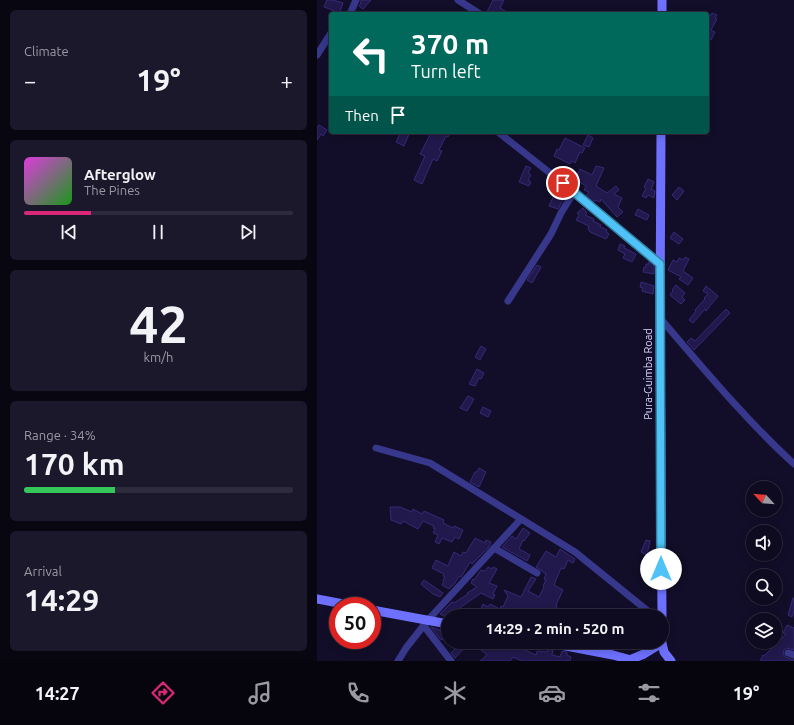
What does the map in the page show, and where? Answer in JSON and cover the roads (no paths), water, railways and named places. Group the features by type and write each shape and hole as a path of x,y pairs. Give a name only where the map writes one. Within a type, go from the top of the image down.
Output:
{"main road":[{"path":"662,0 662,12"},
{"name":"Pura-Guimba Road","path":"661,134 660,318 662,609"},
{"path":"317,599 329,601"},
{"path":"381,612 426,623 441,624"},
{"path":"580,649 634,660 652,649"},
{"path":"661,661 662,649"},
{"path":"663,649 671,661"}],"street":[{"path":"352,12 357,0"},
{"path":"458,0 477,12"},
{"path":"317,54 329,36"},
{"path":"501,134 574,192 660,264"},
{"path":"508,301 551,234 574,192"},
{"path":"660,318 719,388 794,464"},
{"path":"376,448 430,463 575,552 645,609"},
{"path":"399,661 406,648 426,623 521,519"},
{"path":"494,548 537,573"},
{"path":"426,623 451,661"}]}
